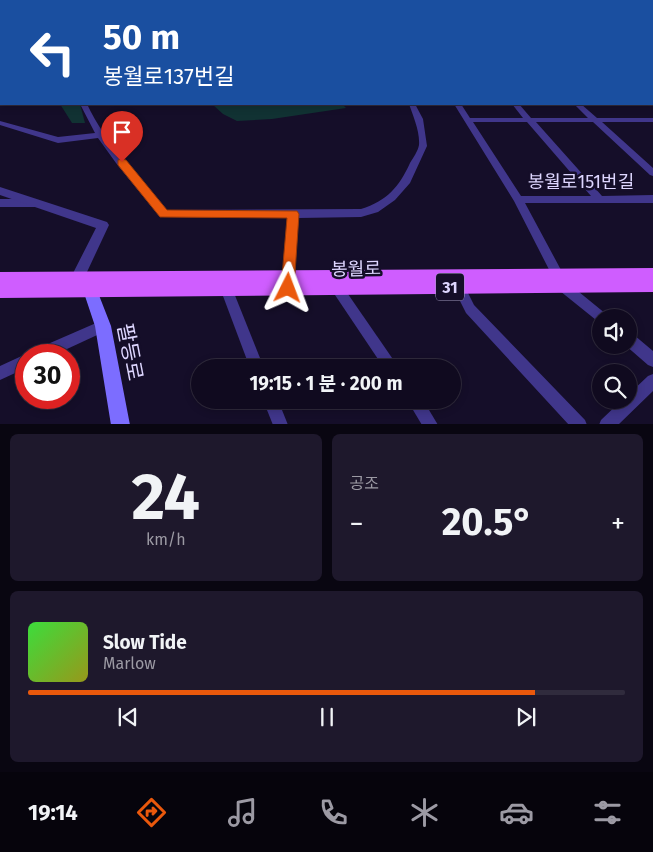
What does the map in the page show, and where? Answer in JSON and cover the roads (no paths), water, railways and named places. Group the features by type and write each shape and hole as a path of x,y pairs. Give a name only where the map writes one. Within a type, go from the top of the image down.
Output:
{"main road":[{"path":"0,278 75,283 288,283 561,281 653,274"},
{"name":"봉월로","path":"0,291 75,283 90,290 226,288 288,283 337,288 459,287 561,281 653,285"},
{"name":"팔등로","path":"90,290 103,326 116,422"}],"street":[{"path":"84,105 90,119 102,136 164,214 361,213 374,209 392,198 405,183 423,146 419,119 412,105"},
{"path":"459,105 518,200"},
{"path":"517,105 599,199"},
{"path":"578,105 653,173"},
{"path":"469,123 530,120 653,120"},
{"path":"0,123 58,140 94,135 102,136"},
{"path":"0,191 103,225 75,283"},
{"name":"봉월로151번길","path":"561,281 518,200 653,199"},
{"path":"0,203 36,204"},
{"path":"288,283 293,214"},
{"path":"561,281 592,309"},
{"path":"459,287 470,309 580,424"},
{"path":"226,288 254,359"},
{"path":"337,288 386,359"},
{"path":"63,344 103,326"},
{"path":"637,347 653,360"},
{"path":"0,373 15,366"},
{"path":"606,424 653,381"},
{"path":"274,409 281,424"},
{"path":"420,409 431,424"}]}
